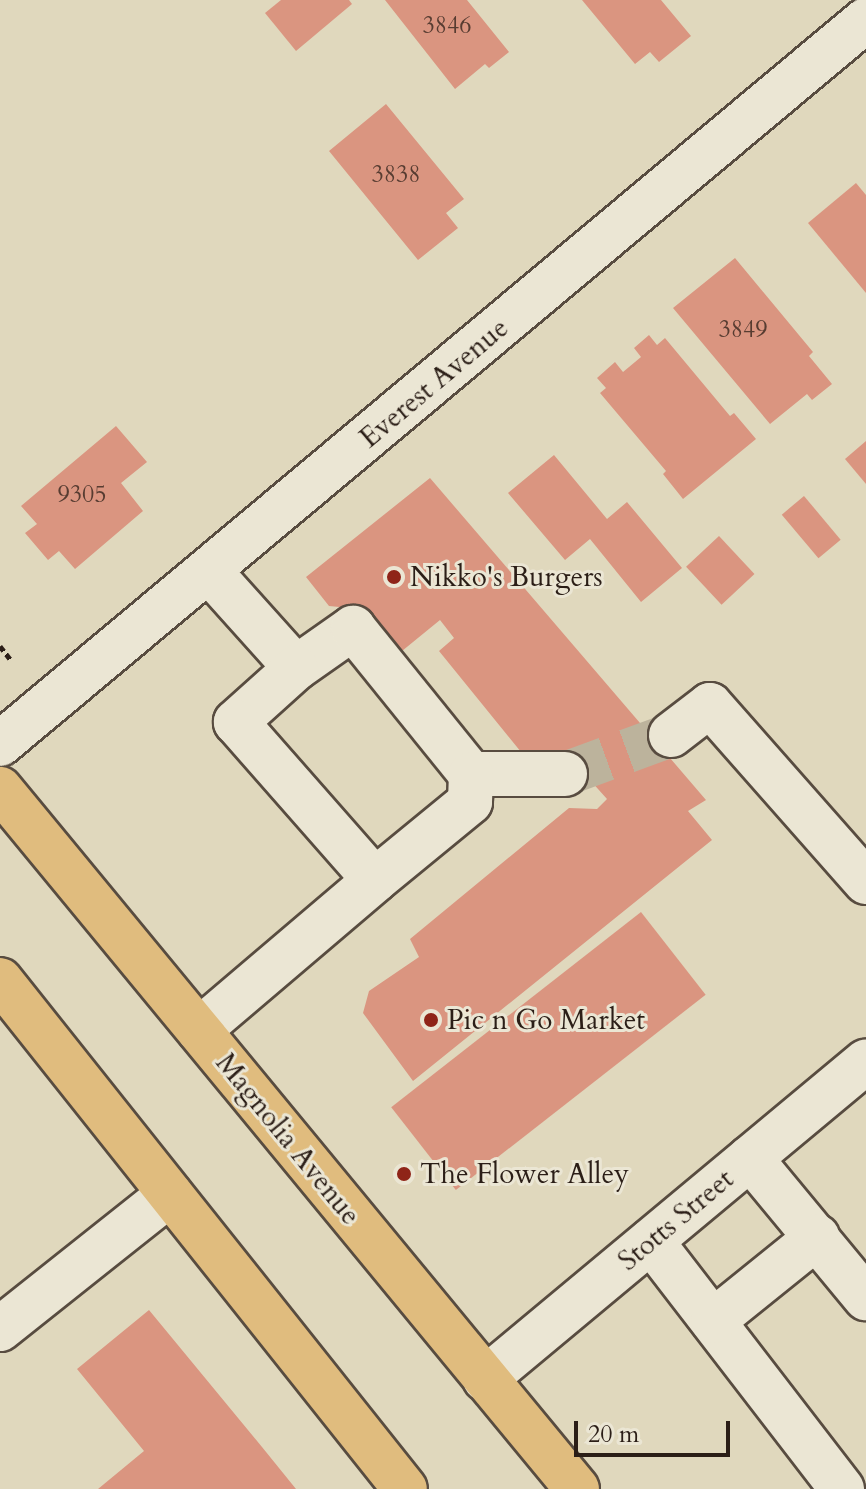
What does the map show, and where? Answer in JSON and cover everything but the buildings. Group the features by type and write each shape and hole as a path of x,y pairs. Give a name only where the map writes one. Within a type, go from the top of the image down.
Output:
{"main road":[{"name":"Magnolia Avenue","path":"0,789 577,1489"},
{"path":"0,980 405,1489"}],"street":[{"name":"Everest Avenue","path":"0,744 866,20"},
{"path":"209,571 296,668"},
{"path":"199,1030 470,802 471,774 353,628 296,668 236,722 375,880"},
{"path":"671,735 710,705 866,882"},
{"path":"471,774 565,774"},
{"name":"Stotts Street","path":"485,1379 866,1062"},
{"path":"713,1321 847,1261 750,1158"},
{"path":"0,1329 170,1194"},
{"path":"651,1241 842,1489"}],"path":[{"path":"0,646 11,660"}],"tunnel":[{"path":"565,774 671,735"}],"place":[{"name":"Nikko's Burgers","path":"394,577"},
{"name":"Pic n Go Market","path":"431,1020"},
{"name":"The Flower Alley","path":"404,1174"}]}
